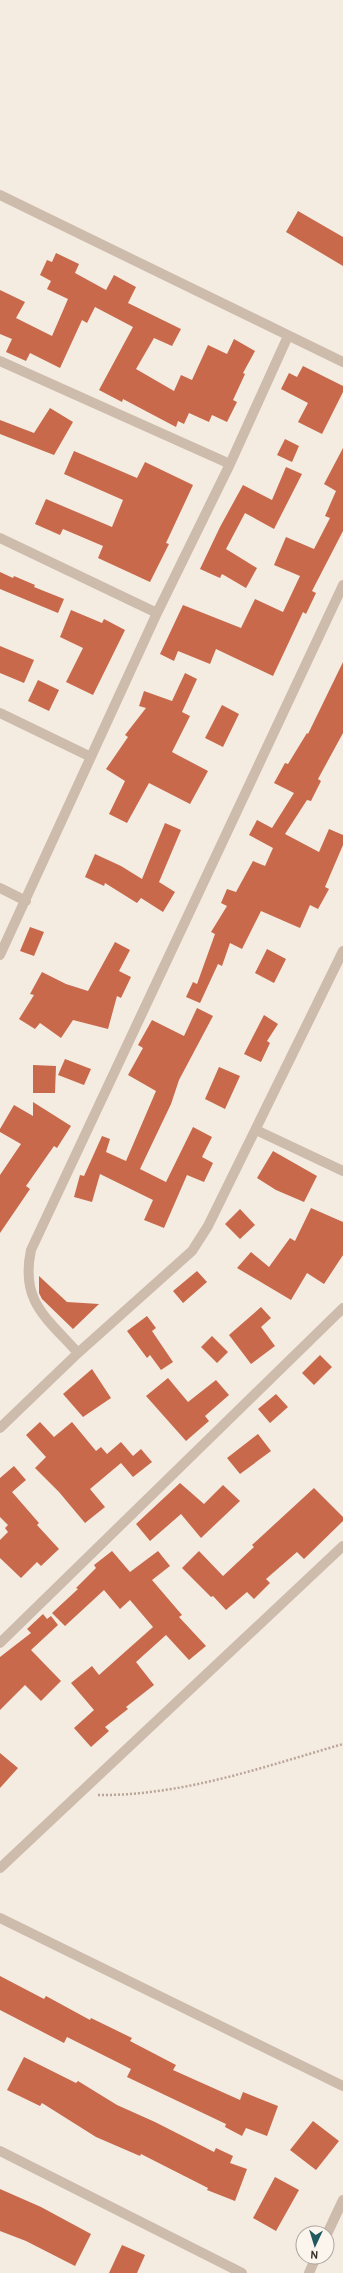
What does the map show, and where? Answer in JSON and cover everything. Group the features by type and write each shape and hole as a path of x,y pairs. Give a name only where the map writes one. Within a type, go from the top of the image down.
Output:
{"street":[{"path":"0,195 343,362"},
{"path":"0,955 26,901 156,613 230,464 288,336"},
{"path":"0,361 230,464"},
{"path":"0,538 156,613"},
{"path":"78,1353 34,1303 28,1278 31,1250 343,585"},
{"path":"0,713 92,756"},
{"path":"0,888 26,901"},
{"path":"0,1428 78,1353 192,1251 208,1226 343,951"},
{"path":"256,1130 343,1171"},
{"path":"0,1643 343,1308"},
{"path":"0,1868 343,1546"},
{"path":"0,1918 343,2086"},
{"path":"0,2151 242,2273"},
{"path":"331,2225 343,2200"}],"path":[{"path":"78,1795 133,1796 200,1785 343,1744"}],"building":[{"path":"298,211 343,237 343,266 286,232"},
{"path":"56,253 79,264 75,273 106,290 114,275 136,287 128,303 181,329 172,346 154,338 136,369 174,391 181,375 192,380 208,345 227,354 234,339 255,351 243,373 245,374 233,400 237,402 227,422 212,415 209,422 189,413 184,424 178,421 176,427 123,399 122,402 99,390 133,327 95,307 87,323 82,320 60,368 30,353 26,361 6,352 12,339 0,334 0,290 25,302 16,318 52,336 68,299 47,289 51,281 40,275 47,260 52,262"},
{"path":"303,366 343,386 343,392 322,434 298,422 308,403 281,389 289,373 297,377"},
{"path":"50,408 73,422 54,455 0,434 0,420 34,433"},
{"path":"285,439 299,446 292,462 277,455"},
{"path":"343,448 343,531 312,591 316,593 306,614 303,612 273,676 216,649 210,664 178,651 174,661 160,654 183,605 241,628 255,599 283,612 300,576 274,565 286,537 314,549 330,518 325,516 336,491 324,484"},
{"path":"74,451 137,478 145,462 193,485 166,543 169,544 150,582 98,558 103,546 63,529 60,535 35,524 46,499 112,527 123,500 64,474"},
{"path":"286,467 302,474 274,529 245,513 226,549 257,568 246,588 222,574 220,578 200,569 220,527 243,485 272,500"},
{"path":"0,572 13,578 14,576 35,585 34,587 64,599 58,613 0,589"},
{"path":"71,610 102,623 104,619 125,630 93,695 66,682 83,648 60,637"},
{"path":"0,646 34,660 24,683 0,673"},
{"path":"343,662 343,733 318,779 321,781 311,801 307,800 285,834 319,852 329,829 343,835 343,845 325,887 329,889 318,909 310,905 300,928 261,911 242,949 230,943 222,966 218,964 200,1003 186,997 193,982 197,984 215,934 211,932 227,906 221,903 227,889 236,892 253,861 265,866 273,848 249,835 257,820 272,828 294,793 274,783 285,763 288,764 307,733 308,734"},
{"path":"185,673 197,679 182,712 190,716 172,752 208,771 190,804 149,783 127,823 109,814 125,781 106,769 128,737 125,735 146,708 139,706 144,691 172,701"},
{"path":"38,680 59,690 49,711 28,701"},
{"path":"222,705 239,714 223,747 205,738"},
{"path":"165,823 181,830 159,882 175,892 163,912 141,898 137,903 105,883 104,886 85,877 95,854 121,866 142,879"},
{"path":"30,927 44,932 34,956 20,951"},
{"path":"115,942 130,950 119,971 131,977 121,998 117,996 108,1029 73,1020 61,1038 40,1023 35,1029 19,1019 34,995 30,994 42,972 66,984 88,991"},
{"path":"267,949 286,959 274,983 255,973"},
{"path":"197,1008 213,1016 179,1080 171,1104 140,1169 166,1182 193,1127 212,1137 202,1157 213,1163 204,1182 187,1175 164,1228 144,1220 153,1200 100,1174 92,1202 74,1197 80,1175 84,1176 102,1136 110,1139 106,1152 126,1161 156,1091 128,1075 143,1048 138,1045 152,1020 184,1036"},
{"path":"264,1015 278,1024 267,1041 270,1043 261,1062 244,1054"},
{"path":"65,1059 91,1069 84,1085 58,1075"},
{"path":"33,1065 56,1066 55,1093 33,1093"},
{"path":"219,1067 240,1076 225,1109 205,1099"},
{"path":"33,1102 71,1126 57,1148 54,1146 26,1186 30,1189 0,1233 0,1175 21,1144 0,1132 0,1129 14,1105 33,1116"},
{"path":"273,1151 317,1176 304,1202 276,1190 257,1178"},
{"path":"311,1208 343,1222 343,1255 324,1284 307,1273 291,1300 237,1268 251,1252 269,1267 290,1238 295,1241"},
{"path":"240,1209 255,1225 240,1239 225,1224"},
{"path":"197,1271 207,1282 183,1303 173,1291"},
{"path":"39,1276 67,1302 99,1304 73,1329 42,1299 39,1293"},
{"path":"261,1307 271,1318 261,1327 275,1346 251,1364 229,1335"},
{"path":"147,1316 156,1328 152,1331 173,1362 161,1370 150,1355 147,1358 127,1331"},
{"path":"212,1336 228,1352 217,1363 201,1347"},
{"path":"320,1355 332,1367 314,1385 302,1373"},
{"path":"92,1369 111,1398 83,1417 63,1394"},
{"path":"168,1378 188,1402 216,1380 229,1395 205,1416 209,1421 186,1441 146,1396"},
{"path":"276,1394 288,1407 270,1423 258,1409"},
{"path":"40,1422 54,1437 72,1422 96,1451 101,1447 107,1454 121,1442 133,1456 141,1449 152,1462 133,1477 121,1463 90,1489 105,1507 85,1523 59,1492 35,1468 46,1457 26,1435"},
{"path":"258,1434 271,1451 240,1474 227,1458"},
{"path":"14,1466 26,1480 12,1492 39,1523 37,1525 59,1549 41,1566 37,1562 21,1578 0,1558 0,1540 8,1532 5,1528 8,1525 0,1517 0,1478"},
{"path":"180,1483 204,1504 223,1485 240,1501 201,1538 181,1514 150,1541 136,1524"},
{"path":"314,1488 343,1517 343,1521 304,1559 297,1552 266,1579 270,1583 254,1599 247,1592 226,1610 182,1568 199,1551 223,1576 254,1547 252,1545"},
{"path":"112,1551 130,1572 158,1551 170,1566 152,1580 182,1615 179,1617 206,1646 189,1660 166,1635 136,1662 154,1685 126,1707 128,1709 105,1727 109,1731 91,1747 74,1728 94,1710 71,1683 92,1666 99,1675 153,1627 130,1600 120,1609 104,1590 65,1626 52,1613 78,1589 76,1588 96,1568 94,1565"},
{"path":"43,1614 47,1619 51,1616 58,1625 31,1650 61,1681 41,1701 25,1685 0,1710 0,1657 31,1633 27,1629"},
{"path":"0,1753 18,1768 0,1788"},
{"path":"0,1976 44,1999 46,1996 90,2020 91,2018 132,2038 130,2041 176,2065 173,2070 240,2100 243,2092 278,2106 267,2136 246,2128 242,2136 225,2127 226,2124 127,2077 131,2069 67,2037 64,2043 0,2010"},
{"path":"24,2057 76,2083 78,2081 117,2105 155,2122 214,2152 216,2148 233,2156 230,2163 247,2169 235,2201 207,2190 208,2188 141,2154 140,2156 96,2137 42,2103 40,2106 7,2090"},
{"path":"313,2121 339,2141 316,2170 290,2150"},
{"path":"275,2177 299,2190 276,2231 253,2218"},
{"path":"0,2189 41,2207 91,2234 75,2266 26,2241 0,2231"},
{"path":"122,2245 145,2255 137,2273 109,2273"}]}
